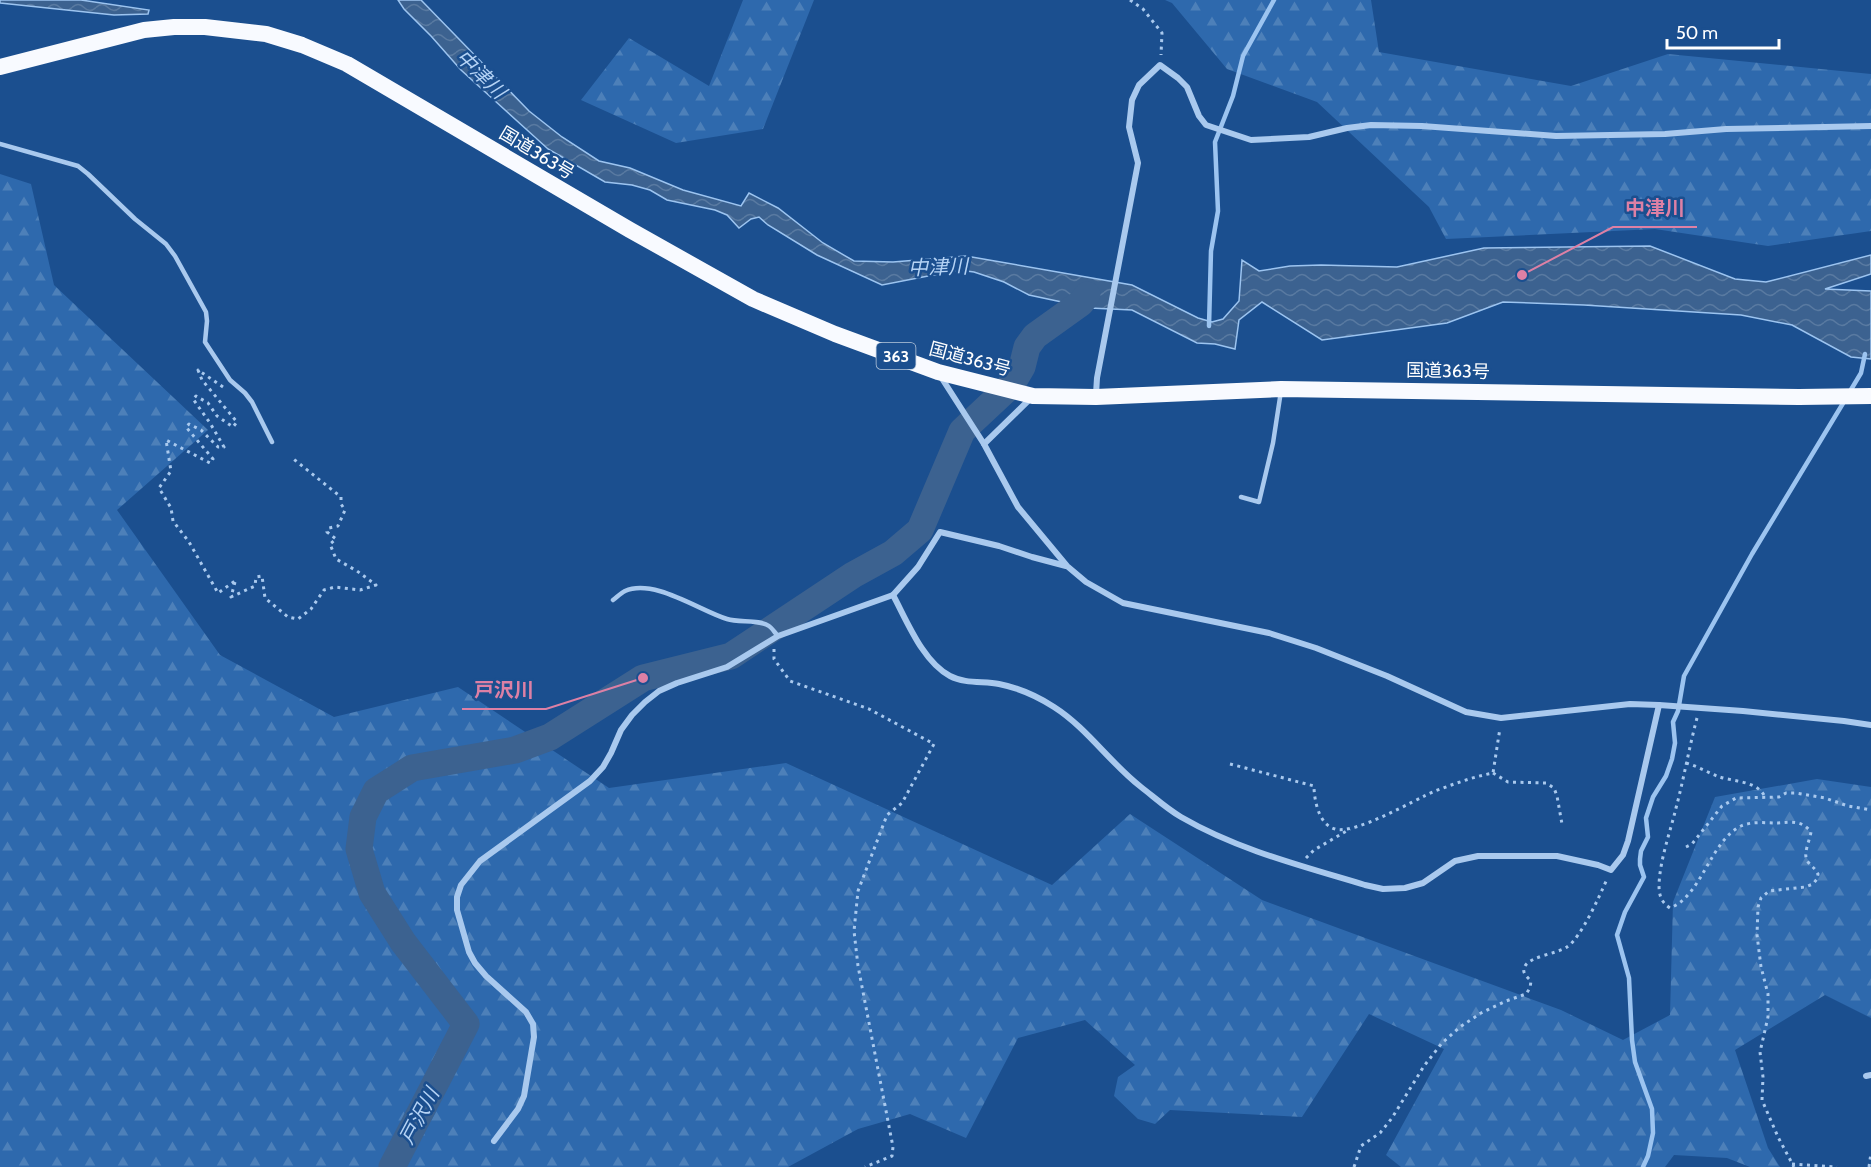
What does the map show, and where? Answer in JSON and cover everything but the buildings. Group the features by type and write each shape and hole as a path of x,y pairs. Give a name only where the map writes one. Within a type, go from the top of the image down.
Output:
{"highway":[{"name":"国道363号","path":"0,67 144,30 174,27 205,27 266,34 302,45 347,64 630,230 753,299 835,334 938,372 1033,396 1096,397 1281,389 1799,397 1871,396"}],"street":[{"path":"1096,397 1097,378 1125,222 1138,163 1130,127 1132,100 1139,85 1160,65 1187,87 1199,116 1206,125 1251,140 1309,137 1371,125 1422,126 1556,136 1871,126"},
{"path":"938,372 984,444 1018,507 1067,566 1086,582 1123,603 1269,633 1316,648 1387,676 1466,712 1501,718 1630,704 1699,707 1871,725"},
{"path":"984,444 1033,396"},
{"path":"494,1141 518,1109 524,1096 534,1037 533,1024 526,1012 486,976 469,952 457,910 457,897 461,885 480,861 590,781 607,760 621,730 632,715 659,691 727,667 778,636 893,595 918,567 940,532 1067,566"},
{"path":"893,595 923,650 936,666 951,676 999,684 1028,692 1037,697 1083,730 1116,767 1179,816 1234,842 1299,865 1383,889 1405,888 1423,883 1455,861 1478,856 1557,856 1611,870 1623,855 1628,841 1659,705"}],"lane":[{"path":"0,144 78,166 135,219 166,244 180,263 206,312 205,342 223,372 252,402 272,442"},
{"path":"1241,498 1259,502 1273,443 1281,389"},
{"path":"613,600 625,591 638,589 663,592 727,619 769,626 778,636"}],"path":[{"path":"1130,0 1143,9 1162,33 1160,65"},
{"path":"223,372 225,389 198,370 202,380 237,422 233,426 217,416 208,403 196,396 193,399 224,447 218,447 201,430 189,424 186,427 213,459 210,463 166,440 171,471 159,488 171,508 173,521 189,542 218,593 235,580 231,597 255,586 256,577 262,576 265,598 288,617 298,619 310,609 324,590 335,587 360,590 376,585 336,559 330,544 336,539 327,532 329,528 338,526 345,510 341,504 341,497 291,457"},
{"path":"778,636 774,659 790,681 869,709 934,744 902,803 887,815 858,891 854,931 858,966 893,1147 892,1156 865,1167"},
{"path":"1699,707 1665,852 1659,884 1660,896 1664,904 1670,908 1682,903 1726,839 1741,826 1750,823 1797,822 1806,825 1811,832 1805,857 1808,863 1815,867 1818,874 1817,879 1805,887 1769,891 1761,898 1758,908 1757,935 1761,967 1768,994 1768,1017 1760,1052 1763,1077 1762,1100 1793,1166 1837,1167"},
{"path":"1492,773 1501,718"},
{"path":"1686,763 1716,776 1752,786 1762,792 1765,797"},
{"path":"1230,764 1314,786 1314,796 1323,821 1335,829 1352,828"},
{"path":"1299,865 1314,850 1352,828 1386,815 1432,792 1492,773 1508,782 1546,783 1554,788 1562,824"},
{"path":"1686,847 1692,844 1722,806 1736,798 1779,796 1786,793 1814,795 1871,810"},
{"path":"1354,1167 1361,1146 1380,1133 1392,1118 1424,1066 1442,1043 1481,1013 1526,994 1531,981 1524,974 1525,965 1533,959 1556,953 1569,946 1586,922 1611,870"},
{"path":"1869,1167 1871,1153"}],"green space":[{"path":"743,0 814,0 763,129 676,143 581,100 629,38 709,86"},
{"path":"1165,0 1371,0 1379,52 1571,86 1668,54 1871,74 1871,231 1768,246 1655,229 1446,239 1429,207 1317,102 1227,69 1172,3"},
{"path":"0,174 31,184 54,285 208,430 117,510 220,655 334,717 458,687 609,788 786,763 1052,885 1130,814 1262,900 1561,1010 1623,1040 1670,1015 1673,902 1715,797 1817,779 1871,787 1871,1018 1825,995 1735,1050 1768,1148 1780,1167 1750,1167 1727,1158 1674,1155 1665,1167 1401,1167 1386,1155 1444,1049 1369,1014 1302,1117 1170,1110 1155,1124 1138,1119 1114,1096 1118,1077 1135,1065 1085,1020 1018,1038 966,1138 910,1114 858,1129 788,1167 0,1167"}],"water":[{"path":"0,0 81,0 149,10 148,14 114,15 0,3"},
{"path":"398,0 421,0 529,111 562,137 599,161 630,168 683,190 741,206 749,193 778,208 823,243 854,261 893,262 966,256 1132,285 1198,318 1212,322 1223,319 1239,301 1242,260 1259,271 1290,266 1321,265 1397,267 1484,248 1650,246 1735,279 1766,282 1871,255 1871,274 1825,289 1871,291 1871,359 1851,357 1792,325 1741,315 1503,302 1447,323 1322,340 1262,302 1239,320 1235,349 1215,344 1197,343 1132,310 1090,308 1029,295 1004,282 974,272 959,270 882,285 817,255 759,217 751,219 739,228 727,215 715,210 667,200 650,190 632,185 605,182 548,149 461,70"}],"waterway":[{"path":"1209,326 1211,251 1218,211 1215,142 1233,96 1243,56 1274,0"},
{"name":"戸沢川","path":"392,1167 466,1024 403,942 372,893 359,849 363,817 376,791 412,768 515,750 550,737 643,678 731,656 853,575 893,553 920,530 962,431 1012,384 1022,367 1027,347 1035,336 1081,303 1087,295"},
{"path":"1849,393 1861,373 1865,354"},
{"path":"1643,1167 1653,1133 1652,1109 1635,1062 1629,978 1617,935 1625,912 1644,877 1640,859 1648,837 1646,818 1653,797 1666,776 1672,759 1675,743 1673,722 1678,711 1684,676 1752,554 1845,400"}],"place":[{"name":"中津川","path":"1522,275"},
{"name":"戸沢川","path":"643,678"}]}
